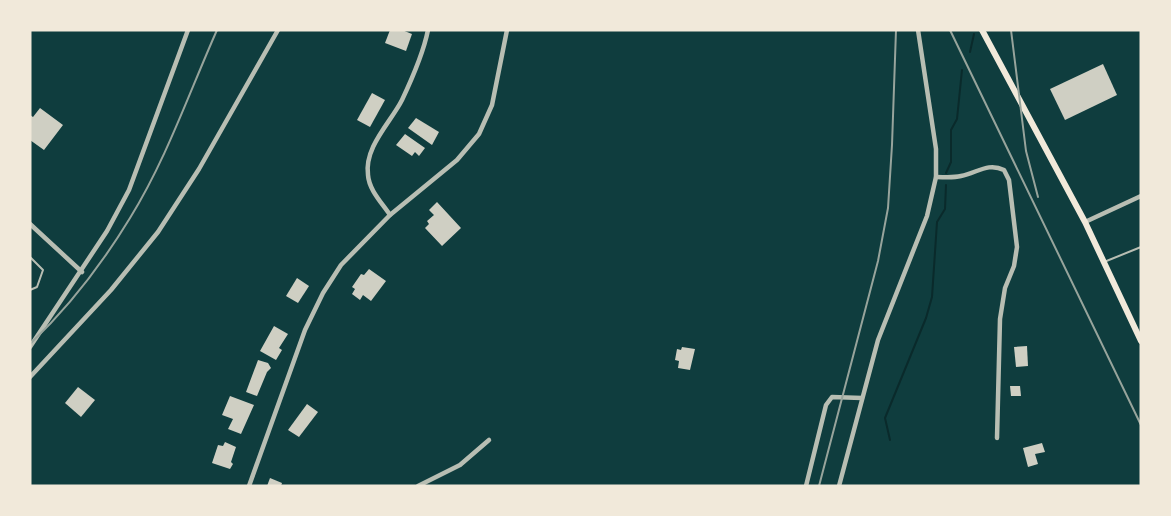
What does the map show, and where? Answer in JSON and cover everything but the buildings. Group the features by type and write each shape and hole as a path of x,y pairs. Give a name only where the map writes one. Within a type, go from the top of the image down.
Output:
{"main road":[{"path":"982,30 1085,222 1141,341"}],"street":[{"path":"30,347 82,272 129,190 188,30"},
{"path":"30,377 111,290 158,232 199,169 278,30"},
{"path":"390,215 373,191 368,175 368,161 402,100 428,30"},
{"path":"249,486 305,330 323,293 341,265 390,215 457,160 479,134 492,105 507,30"},
{"path":"839,486 878,340 891,302 927,216 936,177 936,149 918,30"},
{"path":"936,177 964,176 987,166 1004,170 1009,180 1017,248 1014,266 1005,288 1000,319 997,438"},
{"path":"1085,222 1141,196"},
{"path":"30,224 82,272"},
{"path":"806,486 826,405 832,397 862,398"},
{"path":"418,486 460,465 489,440"}],"lane":[{"path":"1104,262 1141,247"},
{"path":"30,257 43,270 37,287 30,290"}],"waterway":[{"path":"970,52 974,34"},
{"path":"946,173 951,162 951,130 957,119 962,70"},
{"path":"890,440 885,418 926,318 932,297 937,222 945,209 946,185"}],"railway":[{"path":"30,344 84,284 130,218 166,150 217,30"},
{"path":"819,486 878,261 888,208 896,30"},
{"path":"950,30 1141,425"},
{"path":"1011,30 1026,151 1038,197"}]}
